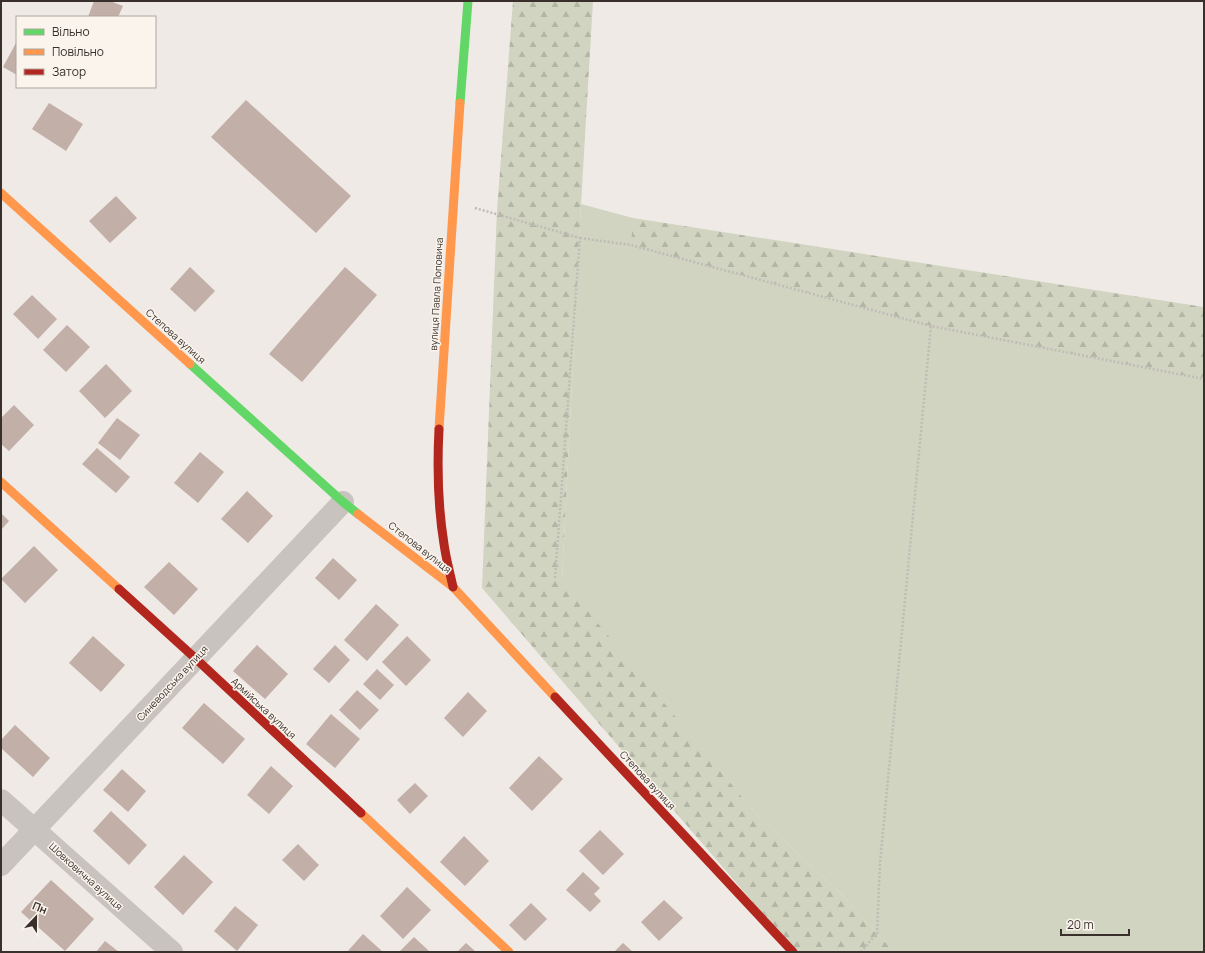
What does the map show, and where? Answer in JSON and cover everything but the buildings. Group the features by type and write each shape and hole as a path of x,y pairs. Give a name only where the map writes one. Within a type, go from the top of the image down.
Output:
{"street":[{"name":"вулиця Павла Поповича","path":"453,587 444,545 439,504 438,447 453,201 468,1"},
{"name":"Степова вулиця","path":"1,193 343,502 453,587 793,952"},
{"name":"Армійська вулиця","path":"1,482 195,658 509,952"},
{"name":"Синеводська вулиця","path":"1,865 343,502"},
{"name":"Шовковична вулиця","path":"1,800 172,952"}],"path":[{"path":"453,201 580,238 631,245 931,326 1204,379"},
{"path":"555,578 580,238"},
{"path":"861,952 877,933 880,863 931,326"}],"green space":[{"path":"513,1 593,1 562,580 757,815 842,895 894,952 796,952 482,588 497,210"},
{"path":"581,204 633,218 632,245 931,326 1204,379 1204,952 894,952 842,895 757,815 562,582"},
{"path":"633,218 1204,307 1204,379 931,326 631,245"}],"traffic: fast":[{"path":"460,103 468,1"},
{"path":"190,364 358,514"}],"traffic: slow":[{"path":"439,429 460,103"},
{"path":"1,193 190,364"},
{"path":"1,482 119,589"},
{"path":"358,514 453,587 555,697"},
{"path":"361,813 509,952"}],"traffic: jam":[{"path":"439,429 438,473 440,516 445,550 453,587"},
{"path":"119,589 361,813"},
{"path":"555,697 793,952"}]}
